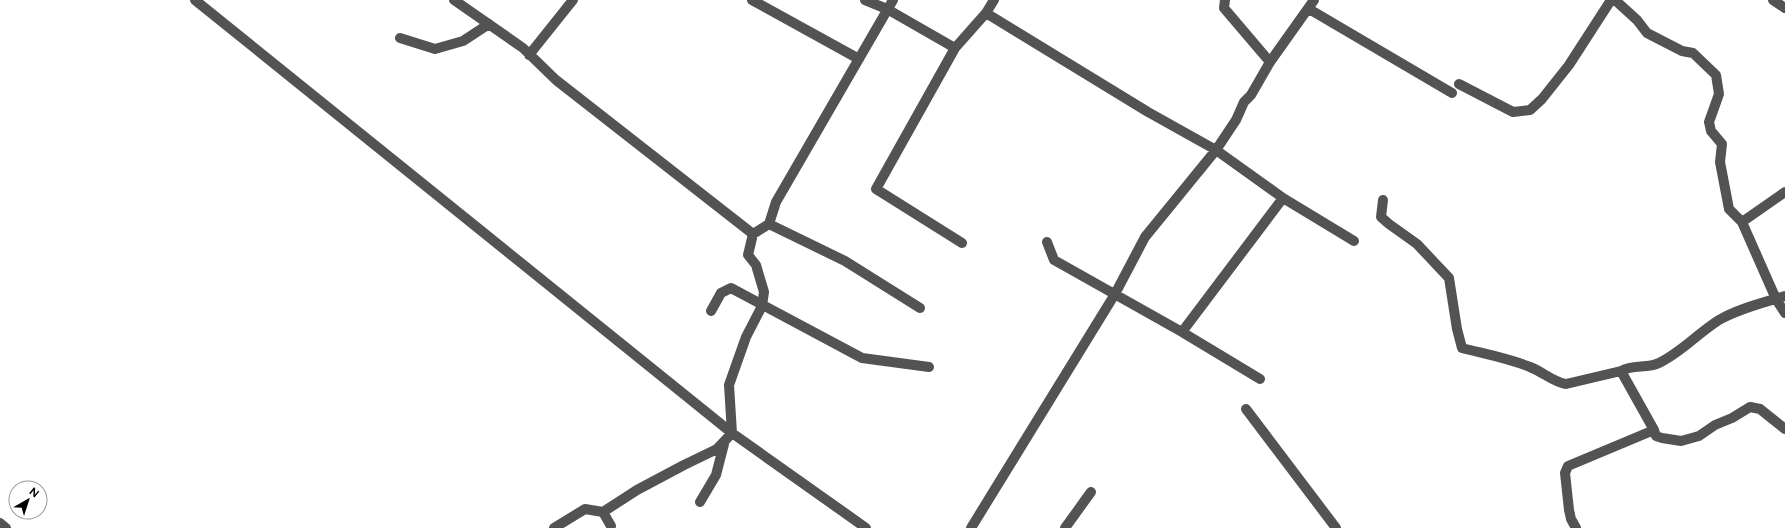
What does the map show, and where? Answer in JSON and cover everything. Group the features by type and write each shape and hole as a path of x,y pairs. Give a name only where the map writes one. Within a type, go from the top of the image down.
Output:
{"street":[{"path":"195,0 732,433 866,528"},
{"path":"454,0 522,48 556,80 753,234"},
{"path":"529,55 573,0"},
{"path":"752,0 859,59"},
{"path":"865,0 890,4 955,48"},
{"path":"962,242 876,188 955,48 986,13 994,0"},
{"path":"1225,0 1224,8 1270,62"},
{"path":"1459,84 1513,112 1530,110 1542,99 1569,65 1611,0"},
{"path":"1615,0 1637,20 1647,33 1682,51 1693,53 1716,75 1719,94 1709,122 1711,131 1722,144 1720,162 1729,209 1742,222 1780,297 1785,313"},
{"path":"1773,0 1785,8"},
{"path":"554,528 585,509 603,512 637,490 684,465 717,450 732,433 730,385 746,337 762,306 764,292 756,265 748,255 753,234 769,224 776,202 890,4"},
{"path":"971,528 1115,294 1145,237 1216,150 1236,120 1244,102 1251,95 1270,62 1311,4 1452,93"},
{"path":"986,13 1148,112 1216,150 1283,198 1354,241"},
{"path":"400,38 435,49 463,41 489,24"},
{"path":"1742,222 1785,192"},
{"path":"1182,332 1283,198"},
{"path":"1383,200 1381,217 1417,244 1449,278 1457,329 1462,348 1509,359 1538,370 1558,383 1566,384 1621,371 1628,367 1642,367 1658,363 1676,353 1705,329 1720,320 1743,309 1780,297"},
{"path":"769,224 845,261 920,308"},
{"path":"1047,242 1054,260 1182,332 1260,380"},
{"path":"711,312 721,293 731,288 762,306 862,358 929,367"},
{"path":"1621,371 1656,436 1680,441 1699,436 1715,425 1732,418 1750,406 1760,409 1785,429"},
{"path":"1246,409 1336,528"},
{"path":"1576,528 1569,510 1565,473 1566,468 1654,430"},
{"path":"700,502 716,474 724,442"},
{"path":"1065,528 1091,492"},
{"path":"603,512 611,526"},
{"path":"0,522 6,528"}]}
